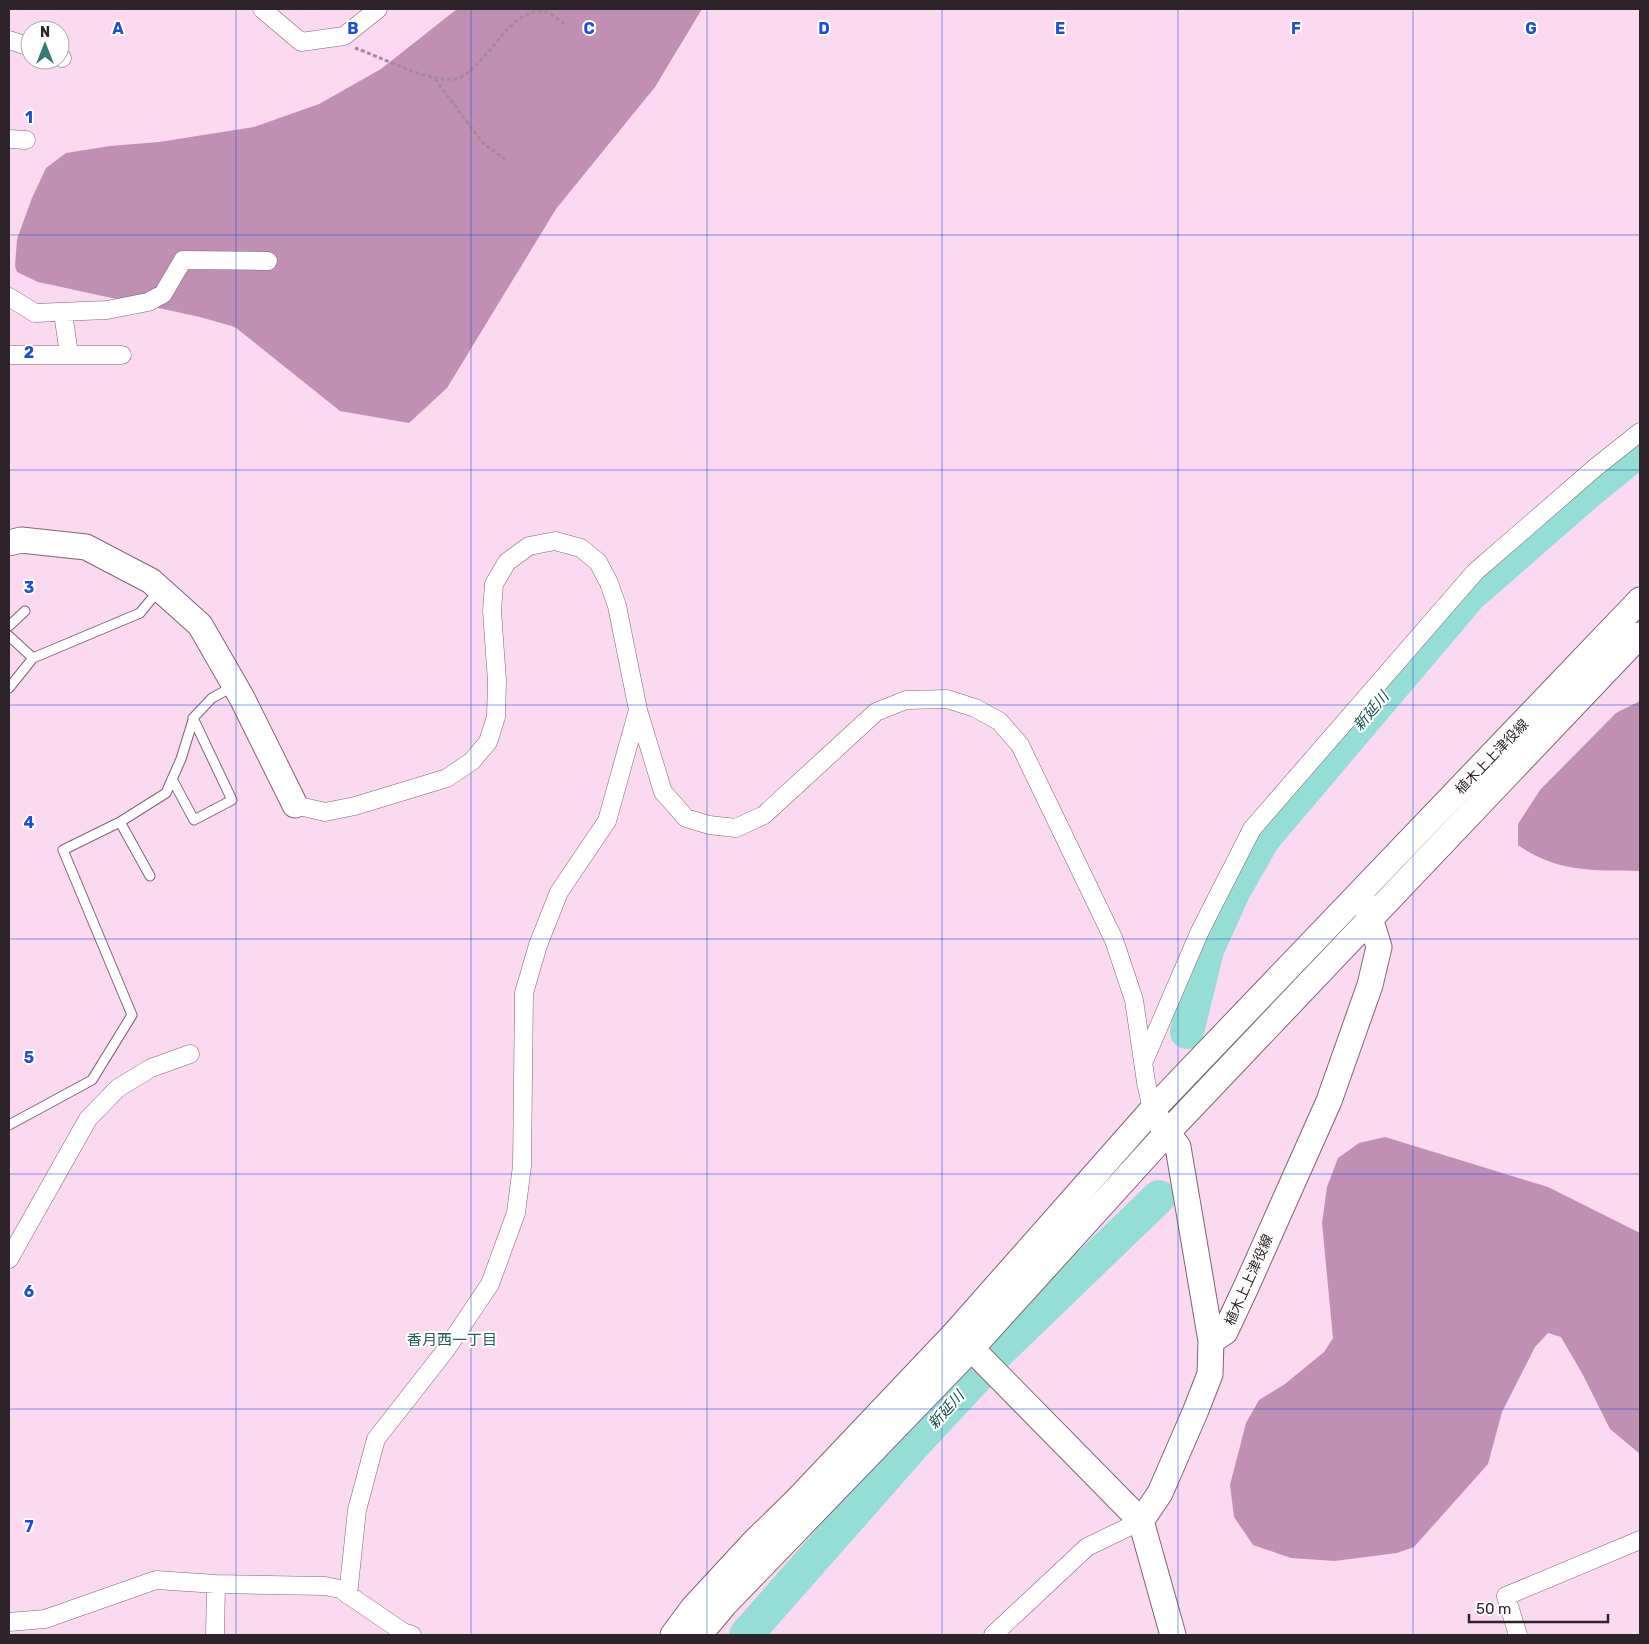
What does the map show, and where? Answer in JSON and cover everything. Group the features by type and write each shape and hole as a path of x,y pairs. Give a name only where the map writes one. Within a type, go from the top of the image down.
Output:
{"street":[{"path":"262,9 301,42 344,36 378,9"},
{"path":"9,297 35,313 107,310 148,302 163,294 183,260 268,261"},
{"path":"63,313 68,354"},
{"path":"9,355 122,355"},
{"path":"1144,1062 1221,886 1252,829 1475,572 1596,467 1640,432"},
{"path":"9,543 21,540 86,547 151,581 200,625 235,685 295,805 325,812 355,806 447,778 472,761 488,742 496,717 497,681 492,612 494,584 507,562 529,546 555,541 581,548 598,562 609,583 617,606 638,710 663,792 686,818 708,825 736,828 764,815 876,712 906,700 947,699 975,708 999,721 1020,745 1114,940 1134,1000 1152,1110 1166,1134 1178,1147 1211,1341 1210,1374 1160,1493 1141,1521 1087,1547 993,1635"},
{"name":"植木上上津役線","path":"1211,1341 1225,1332 1329,1101 1370,985 1379,947 1372,918 1361,894 1640,600"},
{"name":"植木上上津役線","path":"1372,918 1640,635"},
{"path":"348,1595 357,1510 376,1439 445,1351 490,1284 516,1213 522,1166 524,993 538,945 559,892 607,820 638,710"},
{"path":"964,1341 1152,1110 1361,894"},
{"path":"682,1634 725,1604 964,1341 1166,1134 1372,918"},
{"path":"9,1259 88,1119 118,1088 152,1068 190,1054"},
{"path":"964,1341 1141,1521 1173,1635"},
{"path":"1518,1635 1506,1596 1640,1540"},
{"path":"9,1622 46,1619 156,1580 216,1584 325,1586 340,1589 404,1632 412,1635"},
{"path":"215,1635 216,1584"}],"lane":[{"path":"9,688 34,658 140,613 160,589"},
{"path":"9,626 24,610"},
{"path":"9,636 34,658"},
{"path":"9,1125 92,1080 132,1016 63,850 120,822 166,793 181,759 193,718 212,698 235,685"},
{"path":"172,779 194,820 232,800 193,718"},
{"path":"120,822 150,876"}],"path":[{"path":"344,36 348,46 434,78 454,79 468,74 514,23 531,14 549,13 564,24"},
{"path":"434,78 482,143 506,160"}],"shaded area":[{"path":"457,9 702,9 655,87 556,209 447,388 409,423 340,411 235,327 200,317 38,282 17,272 15,266 17,239 32,198 46,168 66,153 110,146 159,142 254,127 319,104 381,69"},
{"path":"1640,701 1640,871 1576,868 1547,861 1518,845 1518,824 1540,790 1616,713"},
{"path":"1385,1137 1548,1187 1640,1233 1640,1454 1610,1429 1583,1375 1561,1337 1548,1333 1535,1347 1502,1412 1488,1464 1414,1547 1397,1553 1335,1561 1291,1558 1253,1545 1234,1517 1230,1485 1246,1423 1259,1400 1285,1384 1324,1352 1333,1338 1322,1223 1327,1187 1338,1158 1359,1143"}],"waterway":[{"name":"新延川","path":"1187,1032 1207,950 1234,890 1264,838 1470,595 1588,492 1640,450"},
{"name":"新延川","path":"746,1635 992,1358 1159,1197"}],"district":[{"name":"香月西一丁目","path":"452,1340"}]}
